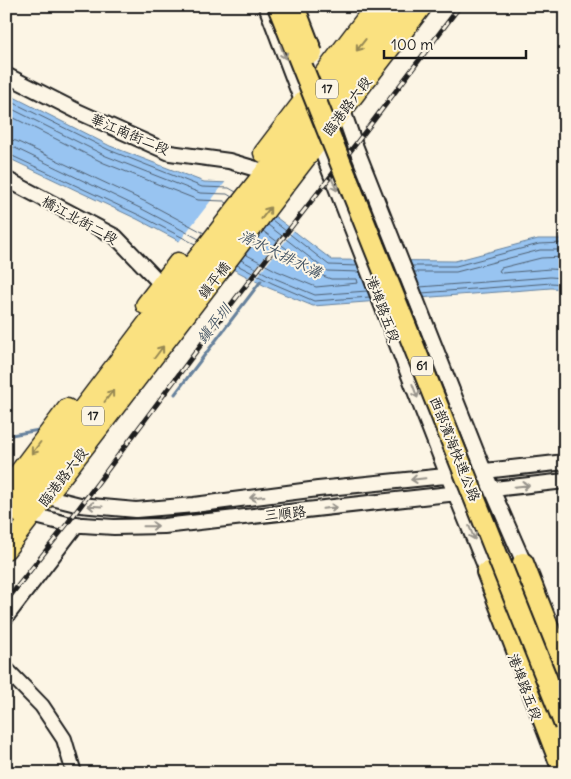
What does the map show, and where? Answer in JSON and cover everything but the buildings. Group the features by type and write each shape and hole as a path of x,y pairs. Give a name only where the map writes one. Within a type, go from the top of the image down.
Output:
{"highway":[{"name":"西部濱海快速公路","path":"278,6 565,725"},
{"name":"西部濱海快速公路","path":"294,6 565,702"},
{"path":"523,563 565,670"},
{"path":"487,572 564,773"}],"main road":[{"name":"臨港路六段","path":"335,90 375,6"},
{"name":"臨港路六段","path":"270,174 335,90 391,6"},
{"name":"臨港路六段","path":"270,174 335,90 408,6"},
{"name":"臨港路六段","path":"335,90 423,6"},
{"name":"鎮平橋","path":"177,296 270,174"},
{"name":"17","path":"177,296 270,174"},
{"name":"臨港路六段","path":"6,533 24,491 177,296"},
{"name":"臨港路六段","path":"6,550 15,511 24,491 177,296"}],"street":[{"name":"港埠路五段","path":"266,6 487,572 542,680 565,735"},
{"name":"港埠路五段","path":"303,6 355,145 430,330 484,471 523,563 548,608 565,652"},
{"name":"華江南街二段","path":"6,75 79,112 170,153 229,161 270,174"},
{"name":"橋江北街二段","path":"6,179 116,238 177,296"},
{"name":"三順路","path":"24,491 80,505 136,510 565,462"},
{"name":"三順路","path":"15,511 67,524 114,527 164,526 565,481"},
{"path":"6,617 77,524"},
{"name":"港埠路五段","path":"523,563 542,680"},
{"name":"港埠路五段","path":"487,572 495,609 559,773"},
{"path":"6,669 48,714 64,739 74,773"}],"water":[{"name":"清水大排水溝","path":"6,93 110,146 204,182 231,183 332,260 455,261 538,239 565,239 565,289 551,288 313,306 269,288 137,219 6,157"}],"pier":[{"path":"227,180 232,180 276,214 232,271 178,243"},
{"path":"290,225 295,229 253,282 247,279"}],"waterway":[{"name":"鎮平圳","path":"175,394 261,281"},
{"name":"鎮平圳","path":"6,436 39,430"}],"railway":[{"path":"6,601 67,524 236,298 460,6"}]}
